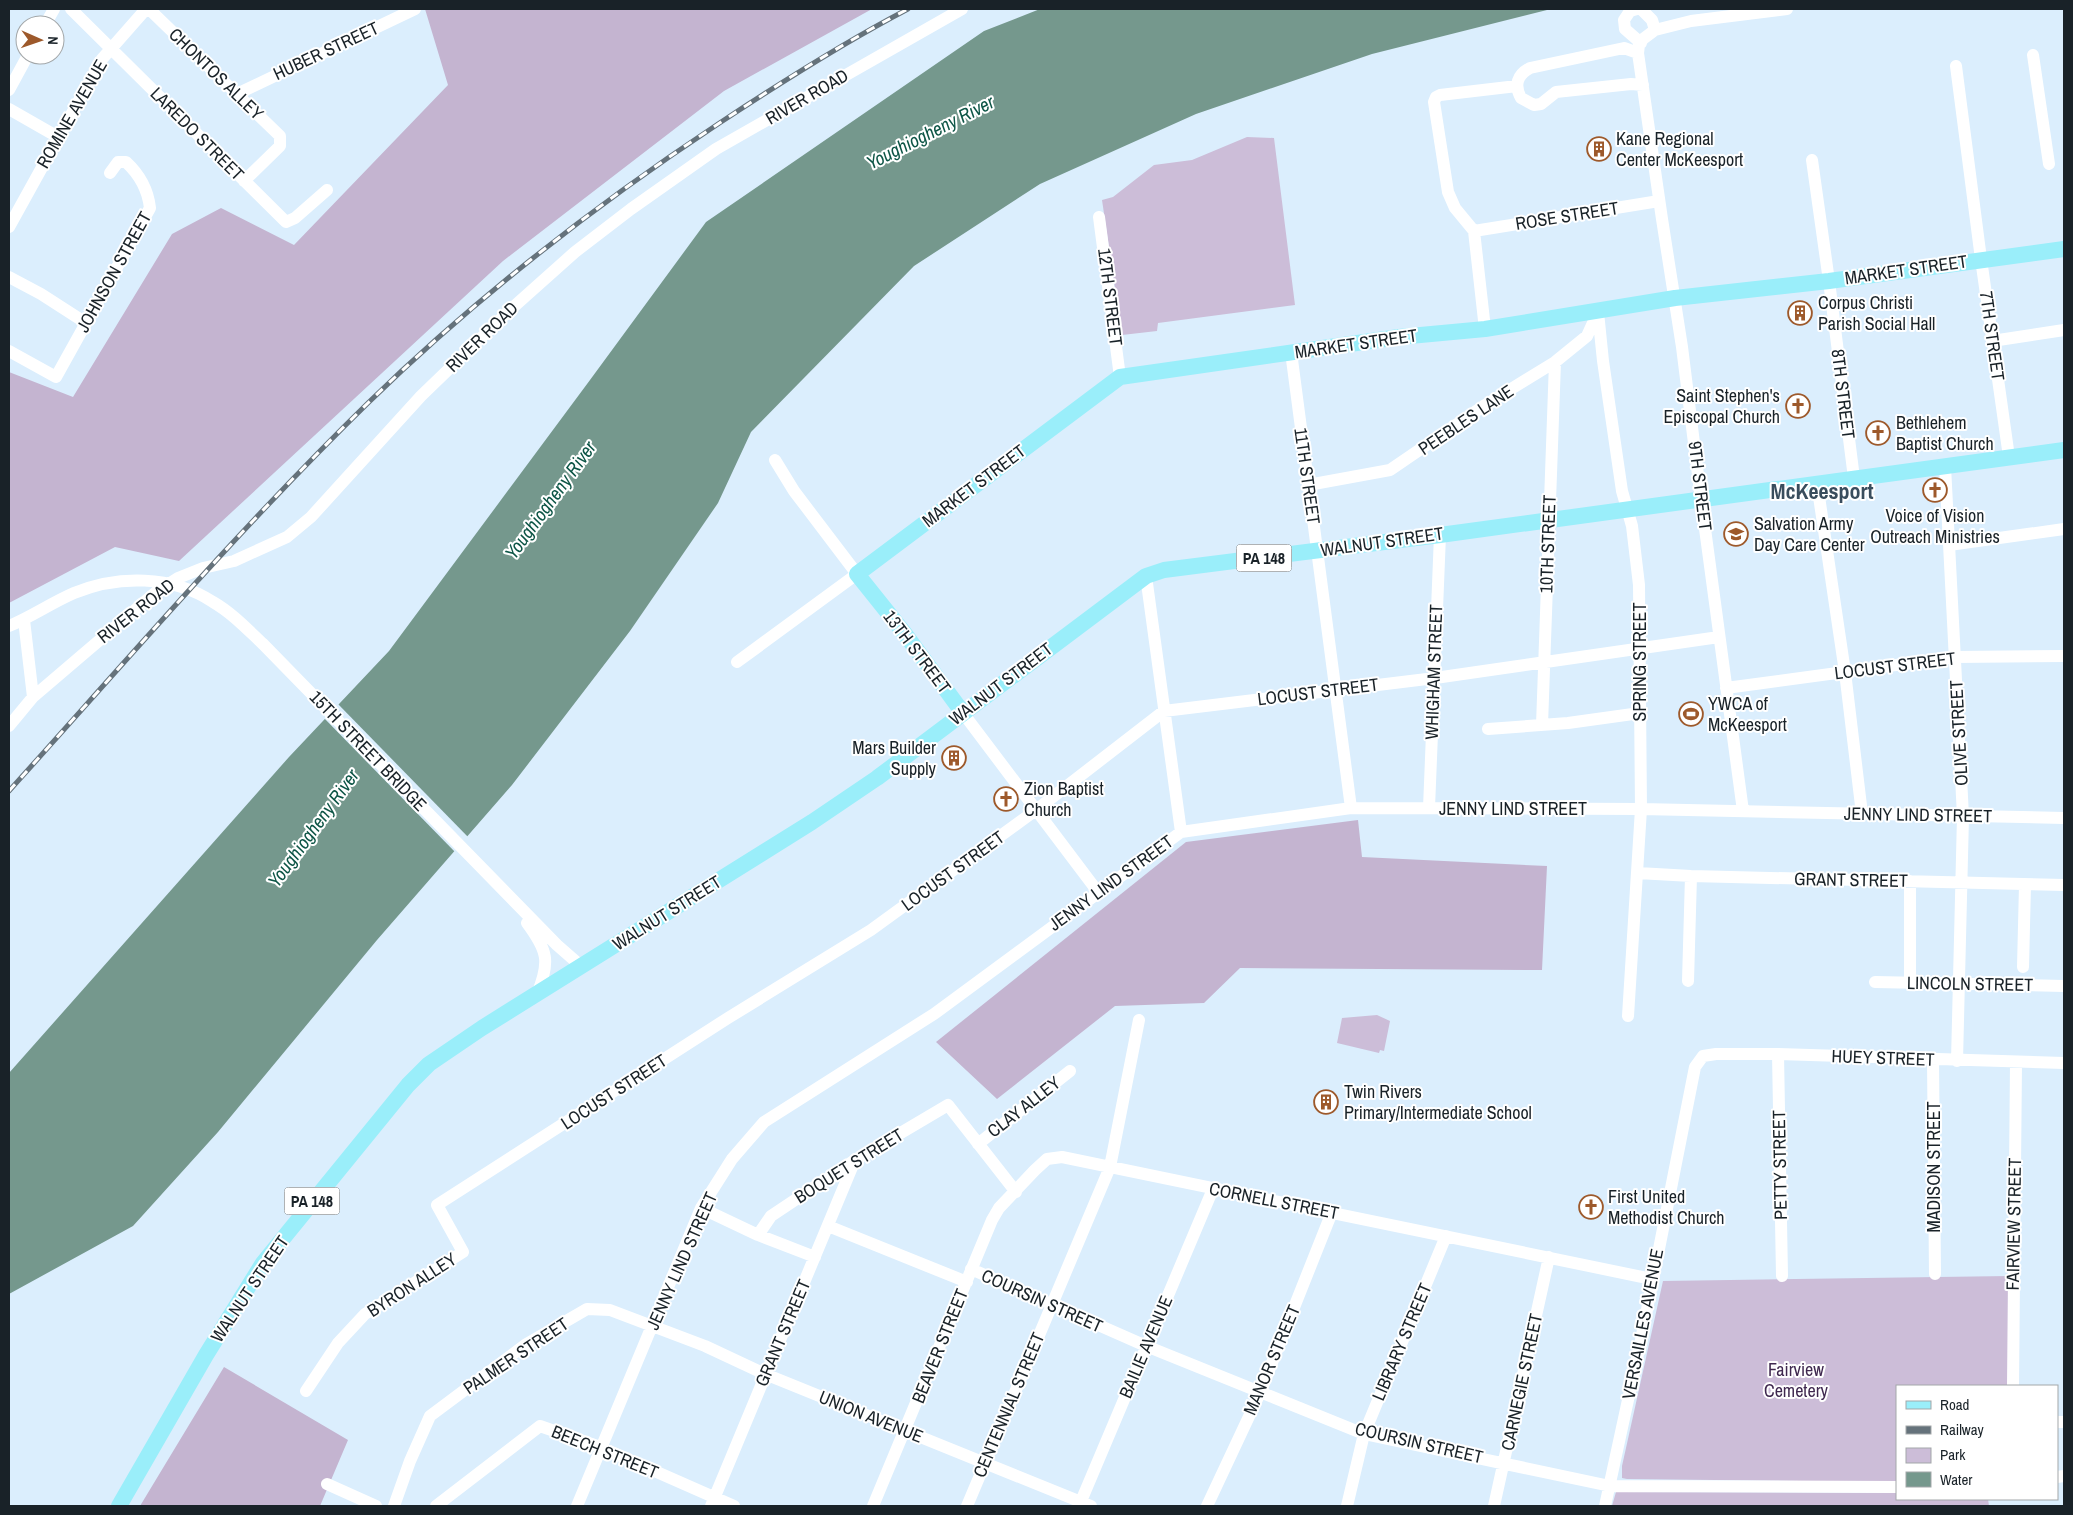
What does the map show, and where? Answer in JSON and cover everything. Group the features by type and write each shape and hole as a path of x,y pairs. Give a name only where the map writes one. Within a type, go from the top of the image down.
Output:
{"main road":[{"name":"MARKET STREET","path":"857,574 1120,377 1398,337 1486,329 1675,298 1830,281 2064,249"},
{"name":"WALNUT STREET","path":"119,1506 206,1356 264,1263 408,1085 429,1064 482,1028 812,822 877,778 1146,576 1164,570 1440,535 2064,450"},
{"name":"13TH STREET","path":"857,574 905,634 963,713"}],"street":[{"name":"LAREDO STREET","path":"71,9 286,222 295,218 327,190"},
{"name":"ROMINE AVENUE","path":"9,227 58,137 110,48 147,9"},
{"name":"CHONTOS ALLEY","path":"147,9 280,136 280,146 244,181"},
{"name":"HUBER STREET","path":"237,94 415,9"},
{"name":"RIVER ROAD","path":"9,726 33,697 156,592 178,578 202,568 234,560 287,537 311,518 421,396 503,316 574,252 631,209 716,149 962,9"},
{"path":"1637,9 1630,11 1624,20 1625,29 1639,48"},
{"path":"1641,9 1652,20 1655,30"},
{"path":"1643,85 1631,84 1556,92 1541,104 1534,105 1521,98 1517,86 1518,78 1523,71 1530,68 1624,48 1639,48 1655,30 1691,21 1787,9"},
{"name":"9TH STREET","path":"1639,48 1659,201 1675,298 1743,811"},
{"path":"2033,55 2049,164"},
{"path":"9,90 23,65"},
{"name":"7TH STREET","path":"1956,66 2009,457"},
{"path":"1486,329 1474,232 1454,208 1448,192 1434,102 1436,97 1440,95 1517,86"},
{"path":"9,109 58,137"},
{"name":"8TH STREET","path":"1812,160 1830,281 1854,478"},
{"name":"JOHNSON STREET","path":"9,351 56,377 150,208 149,196 144,184 126,162 118,162 110,173"},
{"name":"ROSE STREET","path":"1474,232 1659,201"},
{"name":"12TH STREET","path":"1099,216 1120,377"},
{"path":"9,277 41,294 86,323"},
{"name":"PEEBLES LANE","path":"1308,485 1390,470 1485,405 1555,362 1587,336 1598,312"},
{"name":"SPRING STREET","path":"1598,312 1603,361 1622,492 1632,526 1639,585 1641,809 1628,1016"},
{"path":"1992,341 2064,330"},
{"name":"11TH STREET","path":"1290,352 1351,808"},
{"name":"10TH STREET","path":"1542,725 1555,362"},
{"name":"13TH STREET","path":"775,460 794,491 857,574"},
{"name":"OLIVE STREET","path":"1945,466 1963,816 1957,1061"},
{"path":"1817,483 1845,672 1862,814"},
{"path":"1949,545 2064,528"},
{"name":"WHIGHAM STREET","path":"1429,808 1440,535"},
{"name":"MARKET STREET","path":"737,662 857,574"},
{"path":"1146,576 1181,832"},
{"name":"15TH STREET BRIDGE","path":"9,626 73,594 102,584 150,580 170,583 213,601 234,617 500,886 546,940 581,966"},
{"path":"24,620 33,697"},
{"name":"LOCUST STREET","path":"463,1252 437,1205 728,1018 871,930 1036,810 1164,711 1435,678 1719,637"},
{"name":"LOCUST STREET","path":"1726,688 1955,657 2064,656"},
{"name":"13TH STREET","path":"963,713 1098,892"},
{"path":"1488,728 1542,725 1640,713"},
{"name":"JENNY LIND STREET","path":"577,1506 701,1208 732,1159 764,1122 934,1014 1181,832 1351,808 1641,809 2064,818"},
{"name":"GRANT STREET","path":"1638,873 1691,876 2064,885"},
{"path":"1688,981 1691,876"},
{"path":"1910,881 1910,982"},
{"path":"2023,967 2025,885"},
{"path":"537,994 545,973 546,940"},
{"name":"LINCOLN STREET","path":"1875,982 2064,986"},
{"name":"CENTENNIAL STREET","path":"967,1506 1110,1167 1139,1020"},
{"name":"HUEY STREET","path":"1703,1056 1716,1054 1778,1054 2064,1063"},
{"name":"PETTY STREET","path":"1778,1054 1782,1276"},
{"name":"VERSAILLES AVENUE","path":"1605,1506 1641,1340 1695,1067 1703,1056"},
{"name":"MADISON STREET","path":"1933,1060 1935,1274"},
{"name":"FAIRVIEW STREET","path":"2013,1385 2016,1062"},
{"name":"CLAY ALLEY","path":"978,1144 1070,1071"},
{"name":"BOQUET STREET","path":"758,1235 770,1216 855,1160 948,1105 978,1144"},
{"path":"978,1144 1016,1192"},
{"name":"CORNELL STREET","path":"1016,1192 1047,1159 1062,1157 1652,1278"},
{"name":"GRANT STREET","path":"713,1502 855,1160"},
{"name":"BAILIE AVENUE","path":"1083,1505 1146,1346 1213,1189"},
{"name":"BEAVER STREET","path":"873,1506 906,1432 971,1269 998,1208 1016,1192"},
{"path":"701,1208 758,1235 815,1257"},
{"name":"MANOR STREET","path":"1207,1506 1260,1393 1332,1212"},
{"name":"COURSIN STREET","path":"828,1226 967,1282"},
{"name":"LIBRARY STREET","path":"1347,1506 1364,1434 1446,1236"},
{"name":"BYRON ALLEY","path":"306,1390 338,1343 365,1314 463,1252"},
{"name":"CARNEGIE STREET","path":"1494,1506 1549,1257"},
{"name":"COURSIN STREET","path":"971,1269 1146,1346 1364,1434 1610,1486 1896,1487"},
{"name":"PALMER STREET","path":"394,1506 410,1461 430,1416 525,1345 587,1309 610,1310 653,1326"},
{"name":"UNION AVENUE","path":"653,1326 705,1346 765,1374 1083,1505"},
{"name":"BEECH STREET","path":"436,1506 540,1426 600,1447 713,1502 734,1506"},
{"path":"327,1484 376,1506"}],"green space":[{"path":"1247,137 1274,138 1295,305 1158,323 1157,331 1122,335 1102,200 1113,197 1154,165 1192,160"},
{"path":"1377,1015 1390,1021 1384,1051 1380,1050 1379,1053 1337,1043 1342,1018"},
{"name":"Fairview Cemetery","path":"2009,1276 2009,1385 1896,1385 1896,1482 1622,1478 1622,1466 1663,1281"},
{"path":"1616,1492 1896,1493 1896,1500 1988,1500 1989,1506 1612,1506"}],"shaded area":[{"path":"425,9 872,9 724,91 503,261 179,561 115,547 9,603 9,372 73,397 172,234 221,208 294,245 448,85"},
{"path":"1358,820 1362,857 1547,866 1542,970 1240,968 1204,1003 1115,1006 997,1099 936,1042 1186,842"},
{"path":"224,1367 348,1440 320,1506 140,1506"}],"water":[{"name":"Youghiogheny River","path":"1040,9 1551,9 1372,54 1196,114 1040,184 914,266 751,432 718,503 630,631 512,785 377,940 218,1132 133,1226 9,1294 9,1073 289,757 389,651 706,222 984,31"}],"pier":[{"path":"337,703 469,838 456,853 323,717"}],"railway":[{"path":"9,791 276,496 369,402 451,326 537,255 626,187 672,155 812,64 908,9"}],"place":[{"name":"Kane Regional Center McKeesport","path":"1599,149"},
{"name":"Corpus Christi Parish Social Hall","path":"1800,313"},
{"name":"Saint Stephen's Episcopal Church","path":"1798,406"},
{"name":"Bethlehem Baptist Church","path":"1878,433"},
{"name":"Voice of Vision Outreach Ministries","path":"1935,490"},
{"name":"Salvation Army Day Care Center","path":"1736,534"},
{"name":"YWCA of McKeesport","path":"1691,714"},
{"name":"Mars Builder Supply","path":"954,758"},
{"name":"Zion Baptist Church","path":"1006,799"},
{"name":"Twin Rivers Primary/Intermediate School","path":"1326,1102"},
{"name":"First United Methodist Church","path":"1591,1207"}],"district":[{"name":"McKeesport","path":"1822,491"}]}
